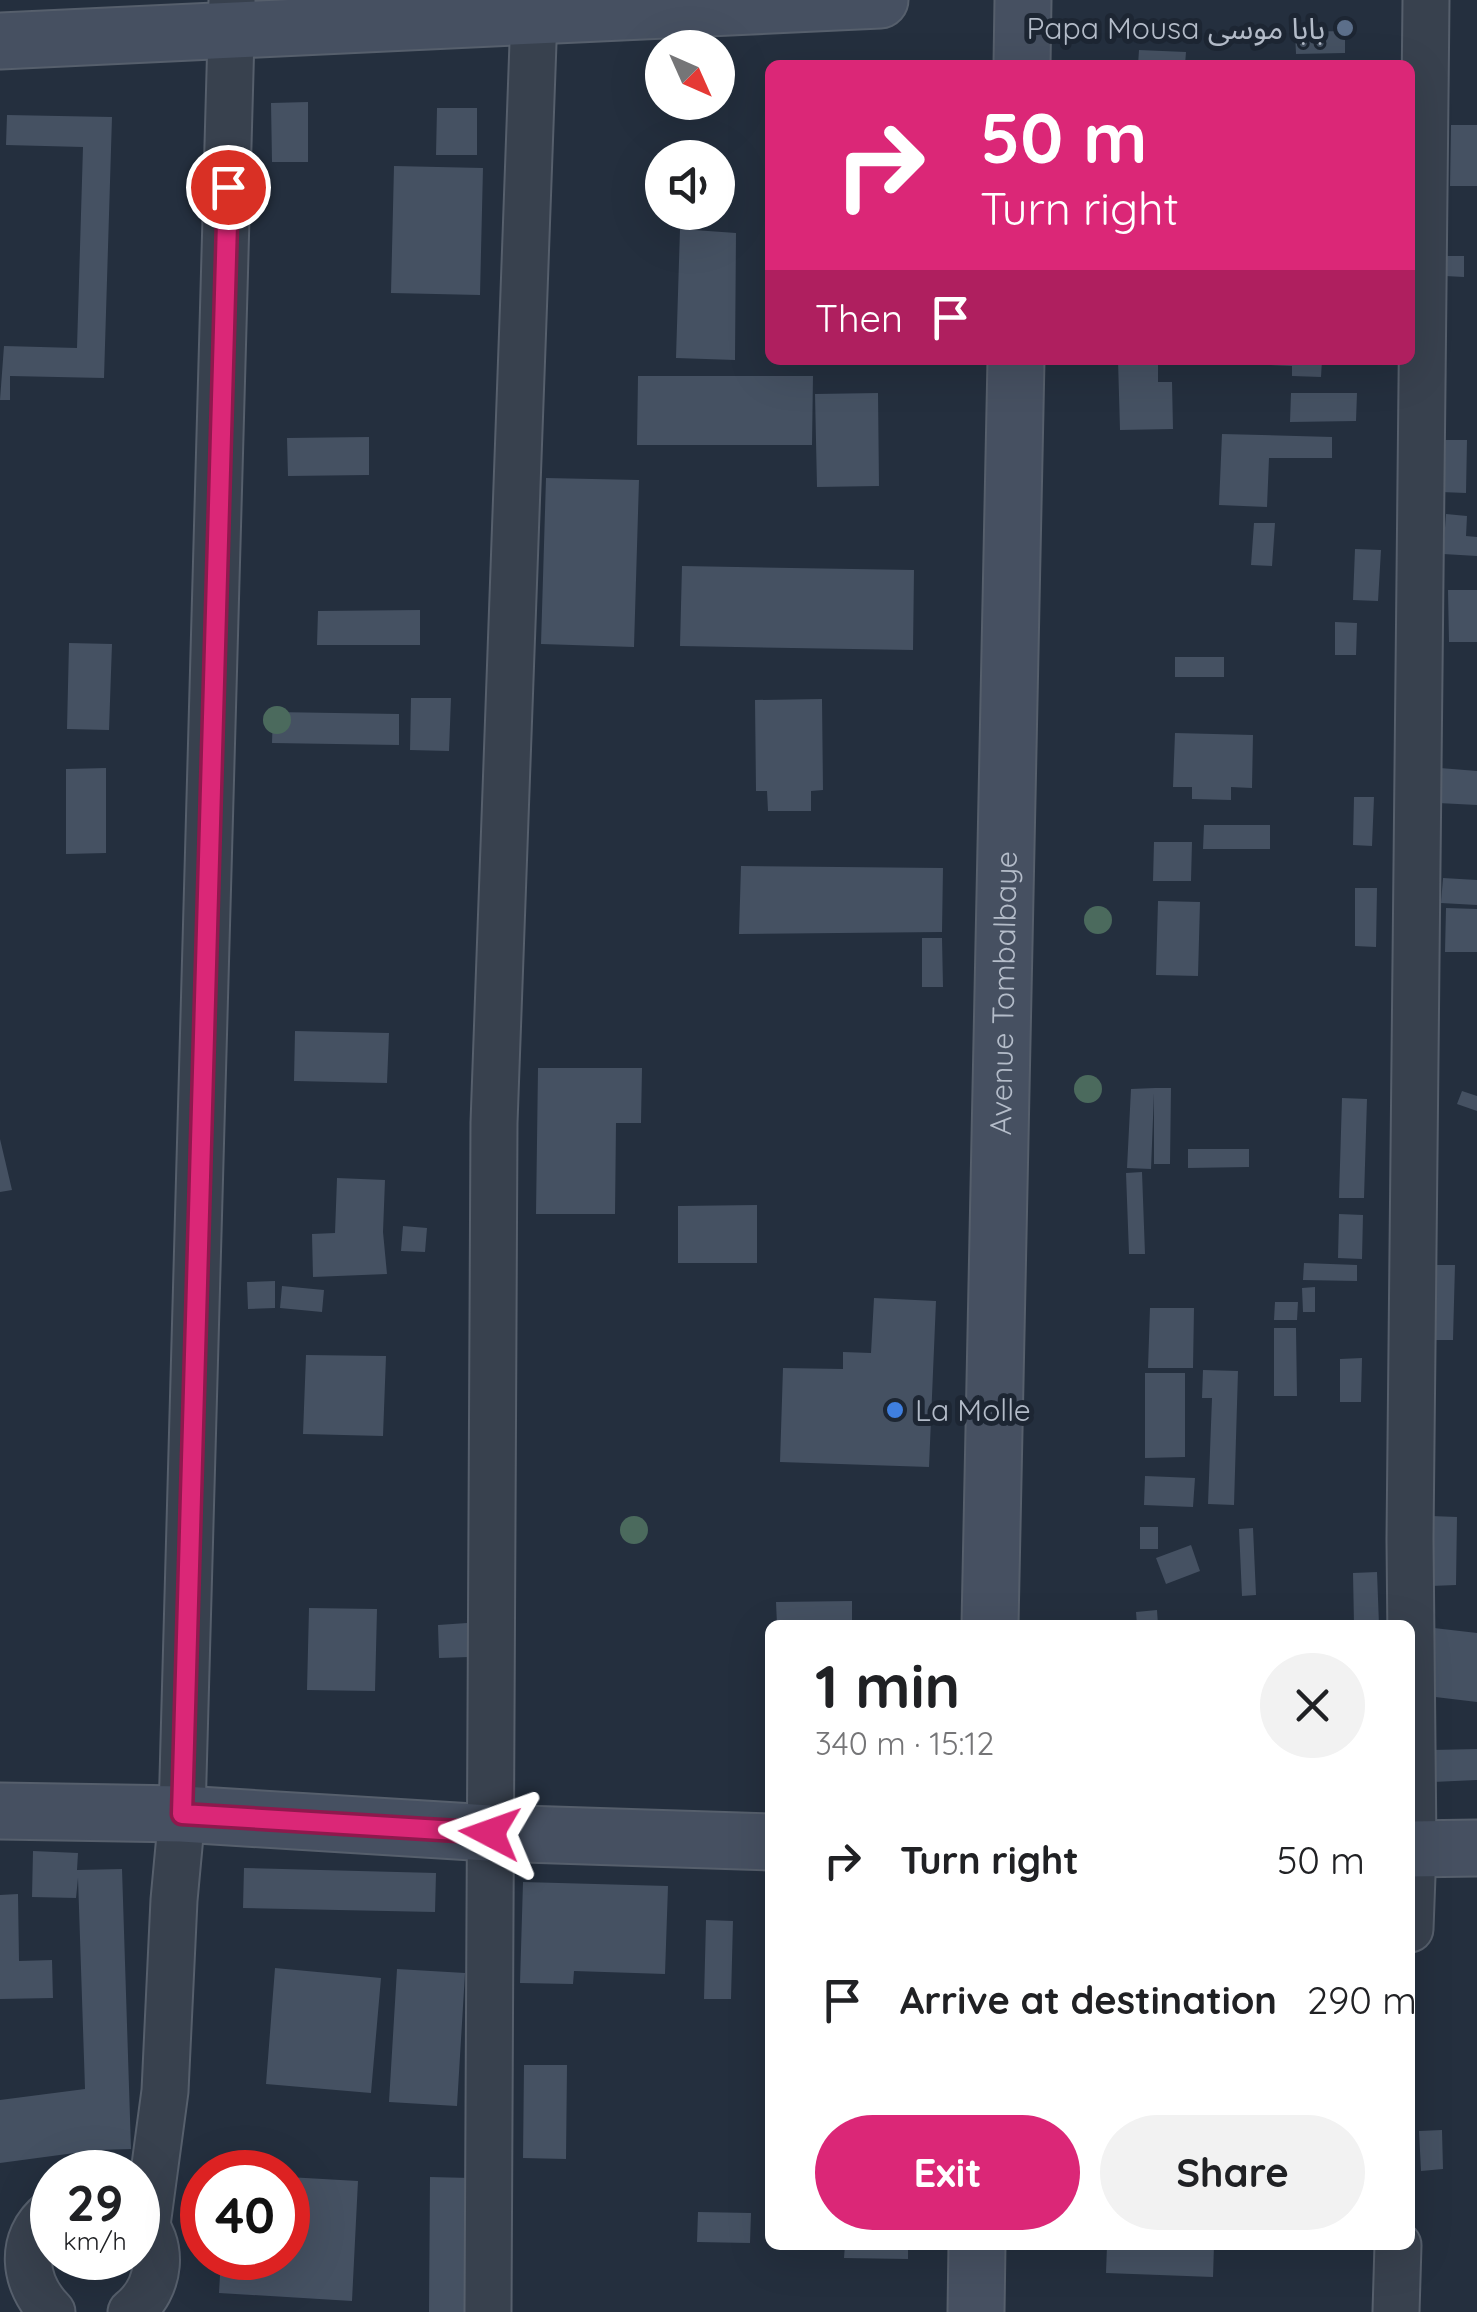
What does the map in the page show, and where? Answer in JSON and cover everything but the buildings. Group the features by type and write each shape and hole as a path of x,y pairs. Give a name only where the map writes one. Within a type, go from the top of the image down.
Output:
{"street":[{"path":"0,40 232,14 534,15 880,0"},
{"path":"1022,60 1023,0"},
{"path":"1411,1620 1426,0"},
{"path":"155,2150 165,2091 182,1814 232,14"},
{"path":"488,2312 494,1123 534,15"},
{"name":"Avenue Tombalbaye","path":"990,1620 1016,365"},
{"path":"0,1811 182,1814 490,1833 765,1842"},
{"path":"1415,1849 1477,1848"},
{"path":"30,2240 14,2260 52,2312"},
{"path":"976,2312 977,2250"},
{"path":"1396,2312 1398,2250"}],"place":[{"name":"Papa Mousa بابا موسى","path":"1345,28"},
{"name":"La Molle","path":"895,1410"}],"route":[{"path":"228,187 182,1814 490,1833"}]}
